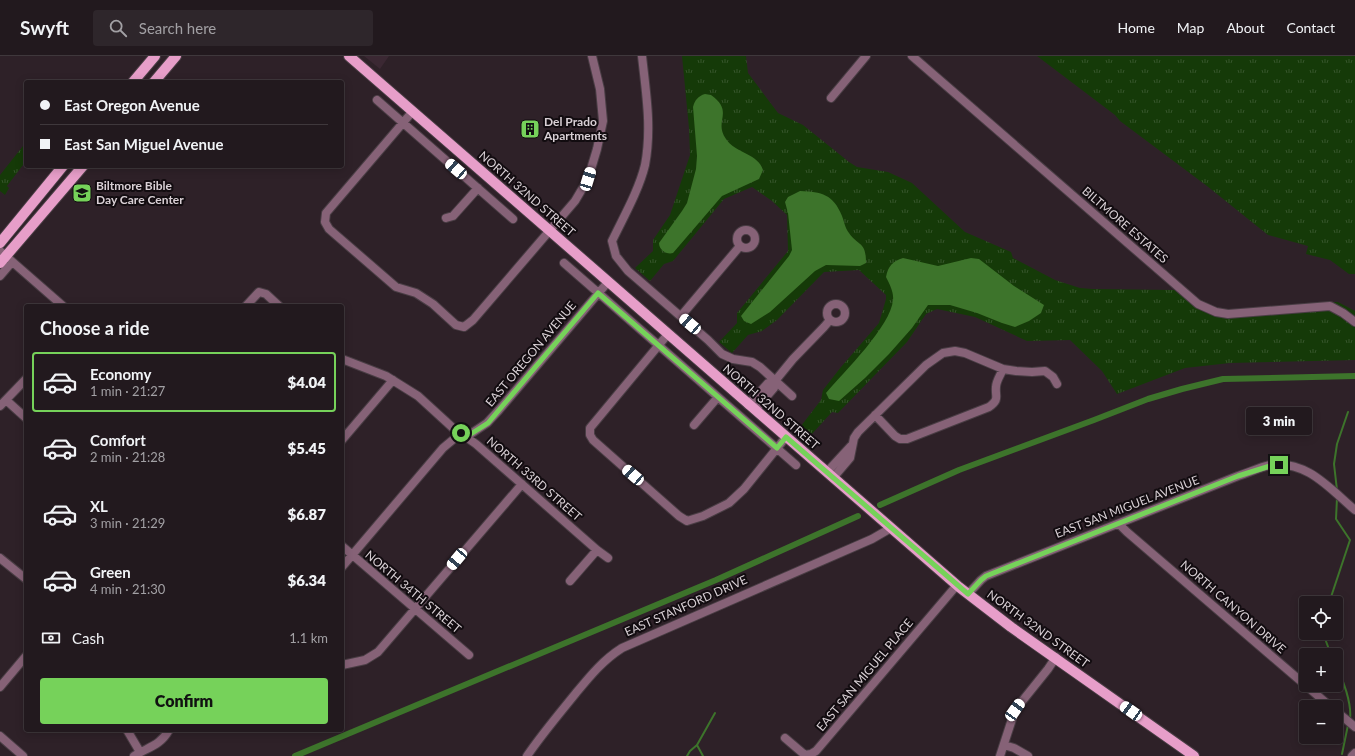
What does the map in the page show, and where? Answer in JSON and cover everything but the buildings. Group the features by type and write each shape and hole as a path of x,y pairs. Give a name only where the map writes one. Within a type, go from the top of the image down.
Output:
{"main road":[{"path":"135,80 155,56"},
{"path":"156,80 176,56"},
{"name":"NORTH 32ND STREET","path":"349,56 957,585 998,617 1194,756"},
{"path":"0,243 61,168"},
{"path":"4,258 81,168"}],"street":[{"path":"413,111 326,213 325,222 329,229 396,288 416,293 433,304 456,325 464,327 473,320 575,201 588,179 603,121 600,89 592,56"},
{"path":"642,56 649,110 649,126 644,166 636,189 612,241 616,256 628,271 681,316 722,354 733,359 752,362 792,396"},
{"path":"831,98 866,56"},
{"name":"BILTMORE ESTATES","path":"912,56 1198,304 1216,312 1228,314 1330,306 1355,322"},
{"path":"377,100 513,219"},
{"path":"446,218 453,216 478,188"},
{"path":"681,316 740,246"},
{"path":"0,276 4,258 61,304"},
{"path":"564,263 796,465"},
{"name":"EAST OREGON AVENUE","path":"344,565 443,448 488,423 608,282"},
{"path":"248,304 259,292 266,294 277,304"},
{"path":"752,408 766,391 768,382 775,381 794,358 830,320"},
{"path":"668,334 590,428 590,435 593,440 680,516 687,521 703,516 730,503 744,489 786,437"},
{"path":"830,475 851,446 858,432 926,365 943,353 955,351 966,353 1003,369 1024,372 1045,371 1053,376 1057,384"},
{"name":"NORTH 33RD STREET","path":"344,360 393,380 418,396 608,558"},
{"path":"875,415 895,436 900,439 907,439 989,407 997,398 996,386 1003,369"},
{"path":"344,438 393,380"},
{"path":"24,381 3,403 24,417"},
{"path":"694,425 718,397"},
{"name":"EAST SAN MIGUEL AVENUE","path":"968,594 986,576 1238,476 1270,466 1289,465 1303,469 1315,476 1355,510"},
{"path":"344,665 365,660 378,652 522,484"},
{"name":"NORTH CANYON DRIVE","path":"1119,524 1323,700"},
{"name":"EAST STANFORD DRIVE","path":"527,756 553,721 597,668 622,648 872,538 891,528"},
{"name":"NORTH 34TH STREET","path":"344,548 469,655"},
{"path":"570,581 597,550"},
{"path":"0,558 24,577"},
{"name":"EAST SAN MIGUEL PLACE","path":"785,738 805,755 816,751 957,585"},
{"path":"1000,756 1015,710 1056,657"},
{"path":"0,687 24,661"},
{"path":"1343,717 1355,727"},
{"path":"129,732 137,754 157,744 165,737 168,732"},
{"path":"0,736 23,756"},
{"path":"1004,745 1014,748 1028,756"},
{"path":"1352,756 1355,753"}],"shaded area":[{"path":"364,56 389,56 380,69"},
{"path":"705,94 711,95 722,107 722,127 726,139 735,148 757,160 763,170 759,179 722,196 673,253 668,253 662,250 659,243 687,203 696,169 697,156 693,107 697,99"},
{"path":"800,191 821,194 831,199 835,203 848,231 865,251 866,263 860,266 826,265 815,271 770,312 751,324 744,321 741,316 789,256 792,250 788,213 785,202 788,197"},
{"path":"903,258 938,266 971,258 979,259 1014,286 1044,305 1041,313 1029,321 1015,327 950,305 928,305 912,328 865,378 839,401 829,399 826,393 866,348 884,323 890,311 893,300 892,291 886,277 887,273 892,264"}],"green space":[{"path":"682,56 746,56 748,73 778,113 803,125 857,167 888,172 912,183 965,232 1011,252 1013,258 1055,280 1080,288 1092,289 1175,290 1199,308 1223,318 1281,313 1321,302 1338,302 1355,311 1355,360 1230,363 1185,368 1117,394 1102,371 1070,340 1027,341 975,317 937,309 926,314 907,342 838,413 832,412 811,435 801,426 821,400 823,390 879,323 886,295 859,270 824,272 777,320 762,331 748,335 732,353 719,342 737,323 737,313 788,251 787,215 772,201 752,187 724,199 673,261 664,264 650,281 635,268 653,251 653,240 670,215 690,155"},
{"path":"1037,56 1355,56 1355,274 1349,274 1330,260 1306,254 1308,246 1268,235 1207,186 1120,121 1115,115"},
{"path":"23,146 24,164 7,186 9,188 5,195 0,191 0,175"}],"waterway":[{"path":"880,505 959,470 1148,399 1182,389 1223,379 1355,376"},
{"path":"1337,490 1334,464 1337,444 1348,412"},
{"path":"1331,596 1350,540 1336,519 1337,498"},
{"path":"295,756 716,580 858,516"},
{"path":"1326,640 1328,648"},
{"path":"1343,682 1350,706 1350,719"},
{"path":"687,756 697,745 715,713"},
{"path":"1342,754 1348,725"},
{"path":"697,745 703,756"}],"place":[{"name":"Del Prado Apartments","path":"530,129"},
{"name":"Biltmore Bible Day Care Center","path":"82,193"}],"route":[{"path":"461,433 466,437 488,423 548,354 598,293 777,448 786,437 968,594 986,576 1238,476 1270,466 1279,465"}]}
